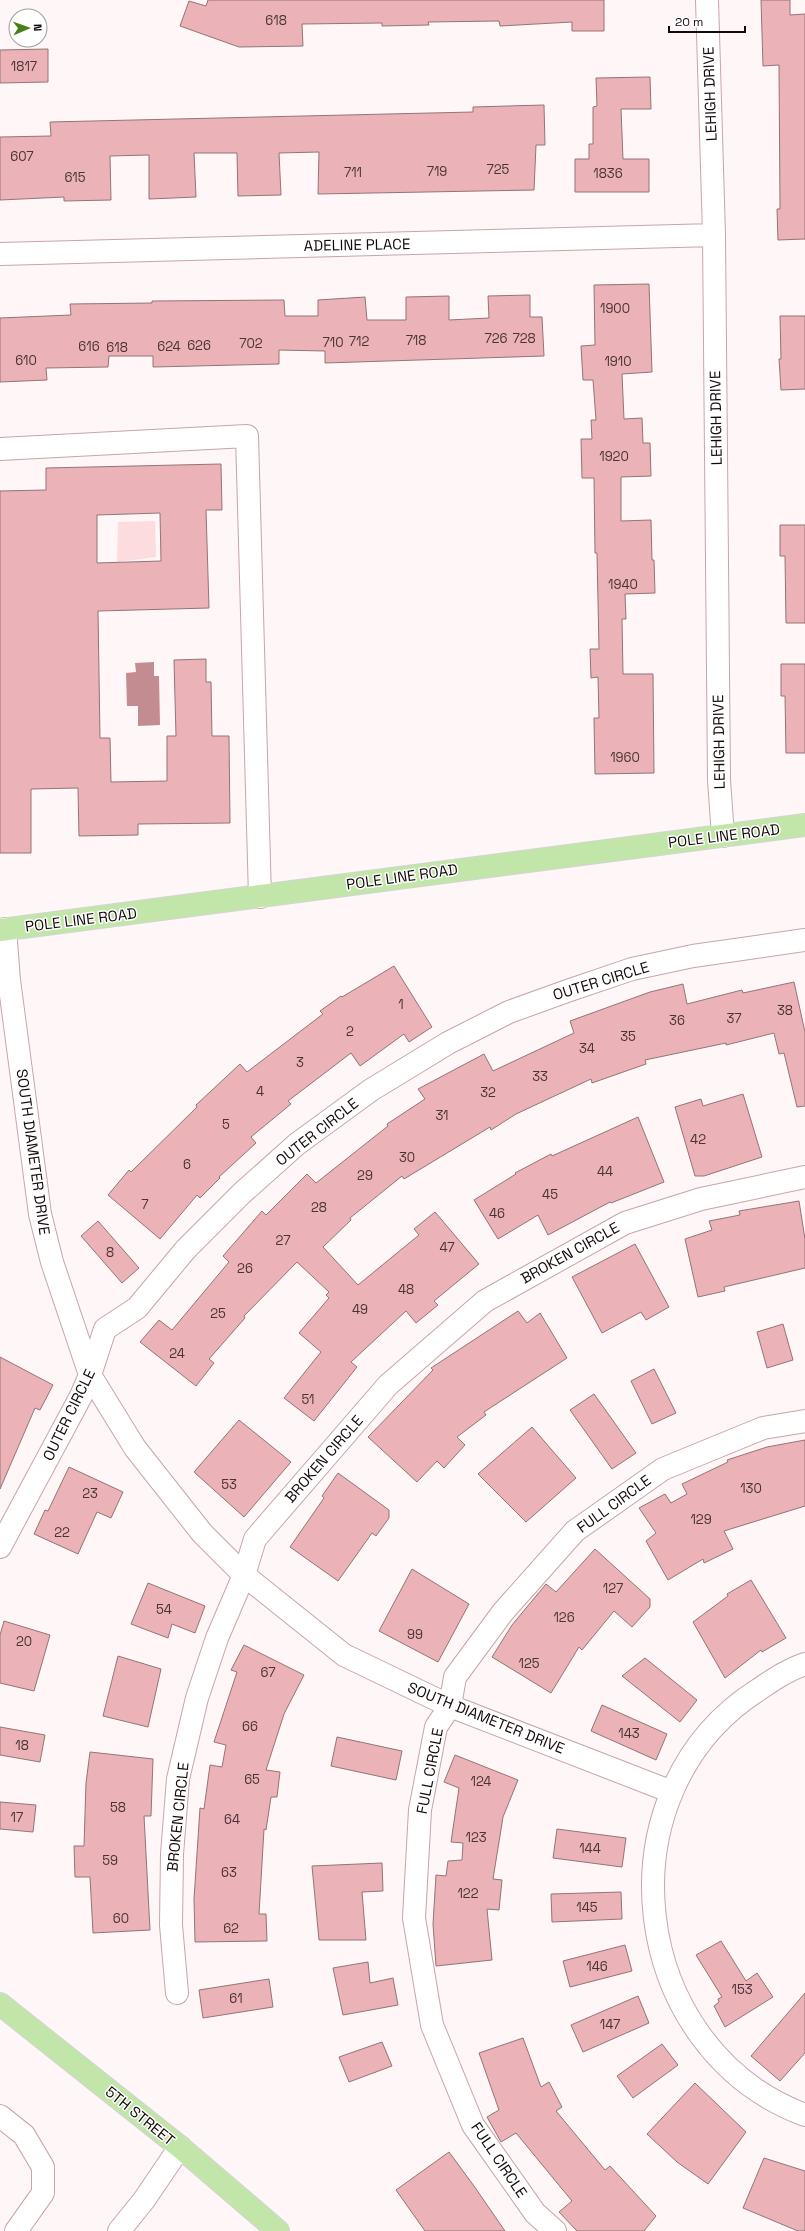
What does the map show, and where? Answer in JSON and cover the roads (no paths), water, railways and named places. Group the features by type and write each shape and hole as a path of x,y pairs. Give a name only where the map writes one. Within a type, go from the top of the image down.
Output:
{"main road":[{"name":"POLE LINE ROAD","path":"3,930 805,825"},
{"name":"5TH STREET","path":"0,2004 180,2147 278,2231"}],"street":[{"name":"LEHIGH DRIVE","path":"707,0 714,235 719,780 723,836"},
{"name":"ADELINE PLACE","path":"0,254 714,235"},
{"path":"0,449 246,436 260,897"},
{"name":"SOUTH DIAMETER DRIVE","path":"3,930 40,1214 52,1262 90,1375 135,1448 202,1533 244,1575 344,1655 450,1706 672,1792"},
{"name":"OUTER CIRCLE","path":"0,1547 90,1375 105,1329 137,1308 186,1249 246,1189 297,1144 371,1090 448,1044 510,1012 632,969 685,958 805,940"},
{"name":"BROKEN CIRCLE","path":"177,1993 171,1925 172,1854 178,1779 197,1698 217,1638 244,1575 255,1539 388,1385 485,1301 625,1223 701,1200 805,1177"},
{"name":"FULL CIRCLE","path":"555,2231 535,2213 473,2125 432,2025 414,1910 422,1803 436,1727 450,1706 455,1677 503,1612 574,1531 663,1468 763,1428 805,1420"},
{"path":"805,1664 789,1669 739,1701 712,1728 689,1758 672,1792 657,1837 651,1884 655,1930 671,1985 699,2034 738,2076 786,2107 805,2115"},
{"path":"0,2116 24,2135 43,2168 43,2193 16,2231"},
{"path":"119,2231 144,2200 180,2147"}]}
